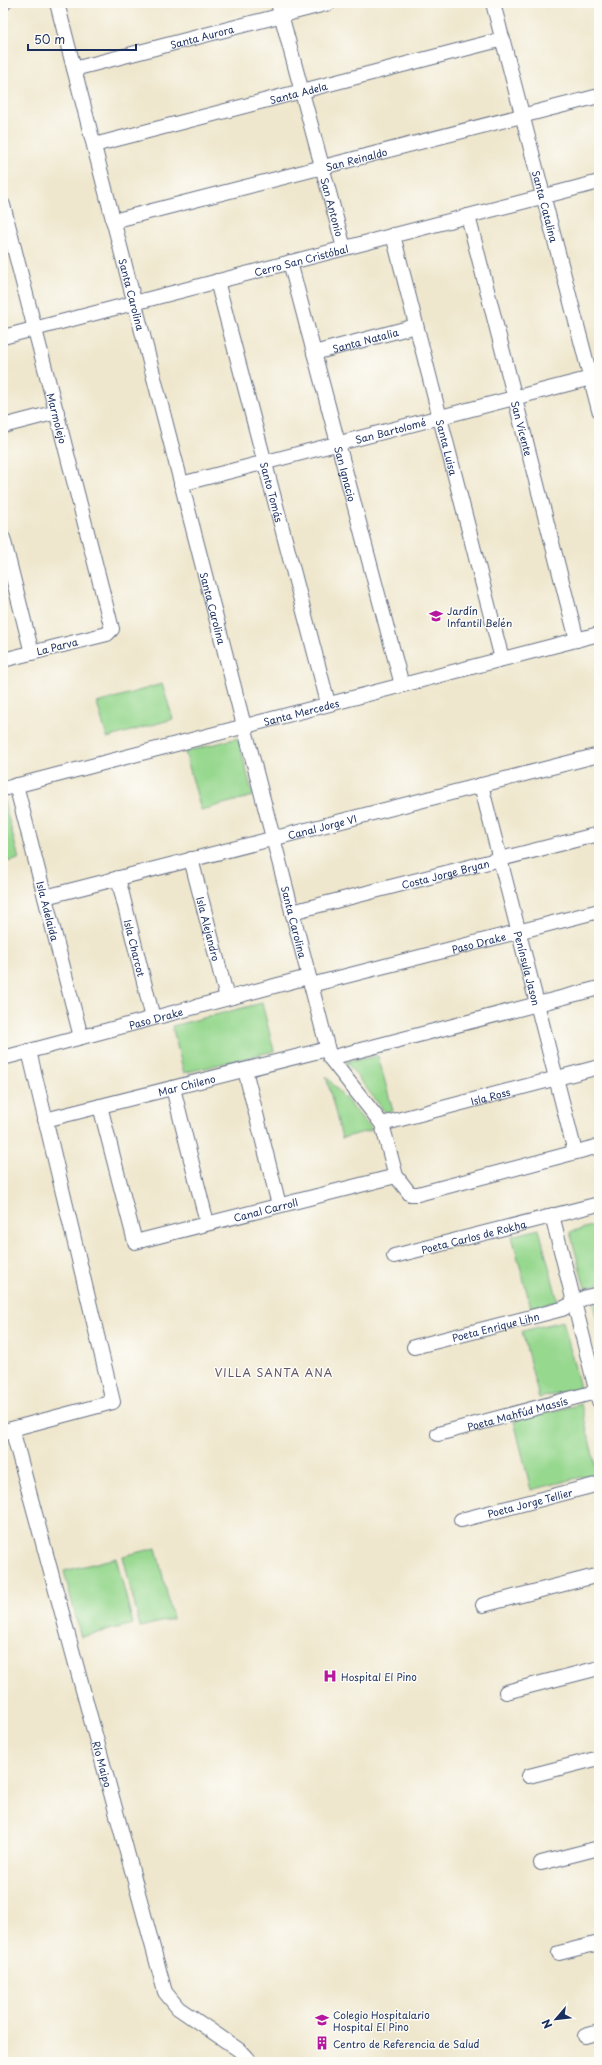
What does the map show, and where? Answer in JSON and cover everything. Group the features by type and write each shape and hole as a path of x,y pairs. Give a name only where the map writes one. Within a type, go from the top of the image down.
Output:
{"street":[{"name":"Santa Carolina","path":"57,3 329,1054 382,1124 396,1176 410,1194 418,1194 575,1152"},
{"name":"Santa Aurora","path":"74,69 280,9 328,3"},
{"name":"Santa Catalina","path":"493,3 544,196 595,377 599,410"},
{"name":"San Antonio","path":"280,9 344,248"},
{"name":"Santa Adela","path":"94,145 503,39"},
{"name":"San Reinaldo","path":"114,221 599,96"},
{"name":"Cerro San Cristóbal","path":"3,337 599,182"},
{"name":"Marmolejo","path":"3,205 8,248 35,328 110,620 111,632"},
{"name":"San Vicente","path":"468,216 577,640"},
{"name":"Santa Luisa","path":"393,235 502,659"},
{"name":"San Ignacio","path":"290,262 402,685"},
{"name":"Santo Tomás","path":"217,281 328,703"},
{"name":"Santa Natalia","path":"314,353 416,326"},
{"name":"San Bartolomé","path":"181,484 595,377"},
{"path":"3,426 56,412"},
{"path":"3,538 32,653"},
{"name":"La Parva","path":"3,660 111,632"},
{"name":"Santa Mercedes","path":"10,787 328,703 599,634"},
{"name":"Canal Jorge VI","path":"45,897 599,755"},
{"name":"Península Jason","path":"481,785 575,1152"},
{"name":"Isla Adelaida","path":"10,787 45,897 81,1037"},
{"name":"Costa Jorge Bryan","path":"292,912 599,834"},
{"name":"Isla Alejandro","path":"191,859 227,998"},
{"name":"Isla Charcot","path":"118,878 153,1018"},
{"name":"Paso Drake","path":"3,1058 227,998 310,981 599,911"},
{"name":"Mar Chileno","path":"45,1120 245,1070 329,1054 599,988"},
{"path":"8,1430 113,1402 29,1051"},
{"name":"Isla Ross","path":"382,1124 599,1066"},
{"path":"245,1070 279,1205"},
{"path":"173,1088 207,1224"},
{"name":"Canal Carroll","path":"100,1106 135,1242 396,1176"},
{"path":"575,1152 599,1146"},
{"name":"Poeta Carlos de Rokha","path":"394,1256 599,1204"},
{"path":"552,1215 598,1394"},
{"name":"Poeta Enrique Lihn","path":"414,1347 562,1308 599,1294"},
{"name":"Poeta Mahfúd Massís","path":"438,1434 598,1394"},
{"name":"Río Maipo","path":"8,1430 165,1992 178,2008 239,2050 250,2062"},
{"name":"Poeta Jorge Tellier","path":"461,1520 599,1484"},
{"path":"483,1605 599,1574"},
{"path":"506,1692 599,1668"},
{"path":"529,1776 599,1758"},
{"path":"541,1864 599,1848"},
{"path":"559,1953 599,1942"},
{"path":"585,2036 599,2032"}],"green space":[{"path":"162,684 173,719 107,738 97,703"},
{"path":"238,738 253,796 201,810 185,752"},
{"path":"4,801 19,859 3,863 3,802"},
{"path":"262,1003 274,1051 184,1073 172,1026"},
{"path":"378,1056 393,1111 385,1112 346,1062"},
{"path":"326,1076 372,1130 342,1138"},
{"path":"599,1224 599,1284 585,1288 570,1232"},
{"path":"539,1229 558,1301 531,1308 512,1236"},
{"path":"599,1302 599,1328 593,1304"},
{"path":"563,1321 580,1388 539,1398 522,1331"},
{"path":"581,1404 597,1473 531,1490 514,1421"},
{"path":"156,1548 173,1619 140,1627 123,1556"},
{"path":"116,1558 133,1624 81,1637 64,1571"}],"place":[{"name":"Jardín Infantil Belén","path":"436,616"},
{"name":"Hospital El Pino","path":"330,1676"},
{"name":"Colegio Hospitalario Hospital El Pino","path":"322,2020"},
{"name":"Centro de Referencia de Salud","path":"322,2043"}],"district":[{"name":"VILLA SANTA ANA","path":"274,1372"}]}
